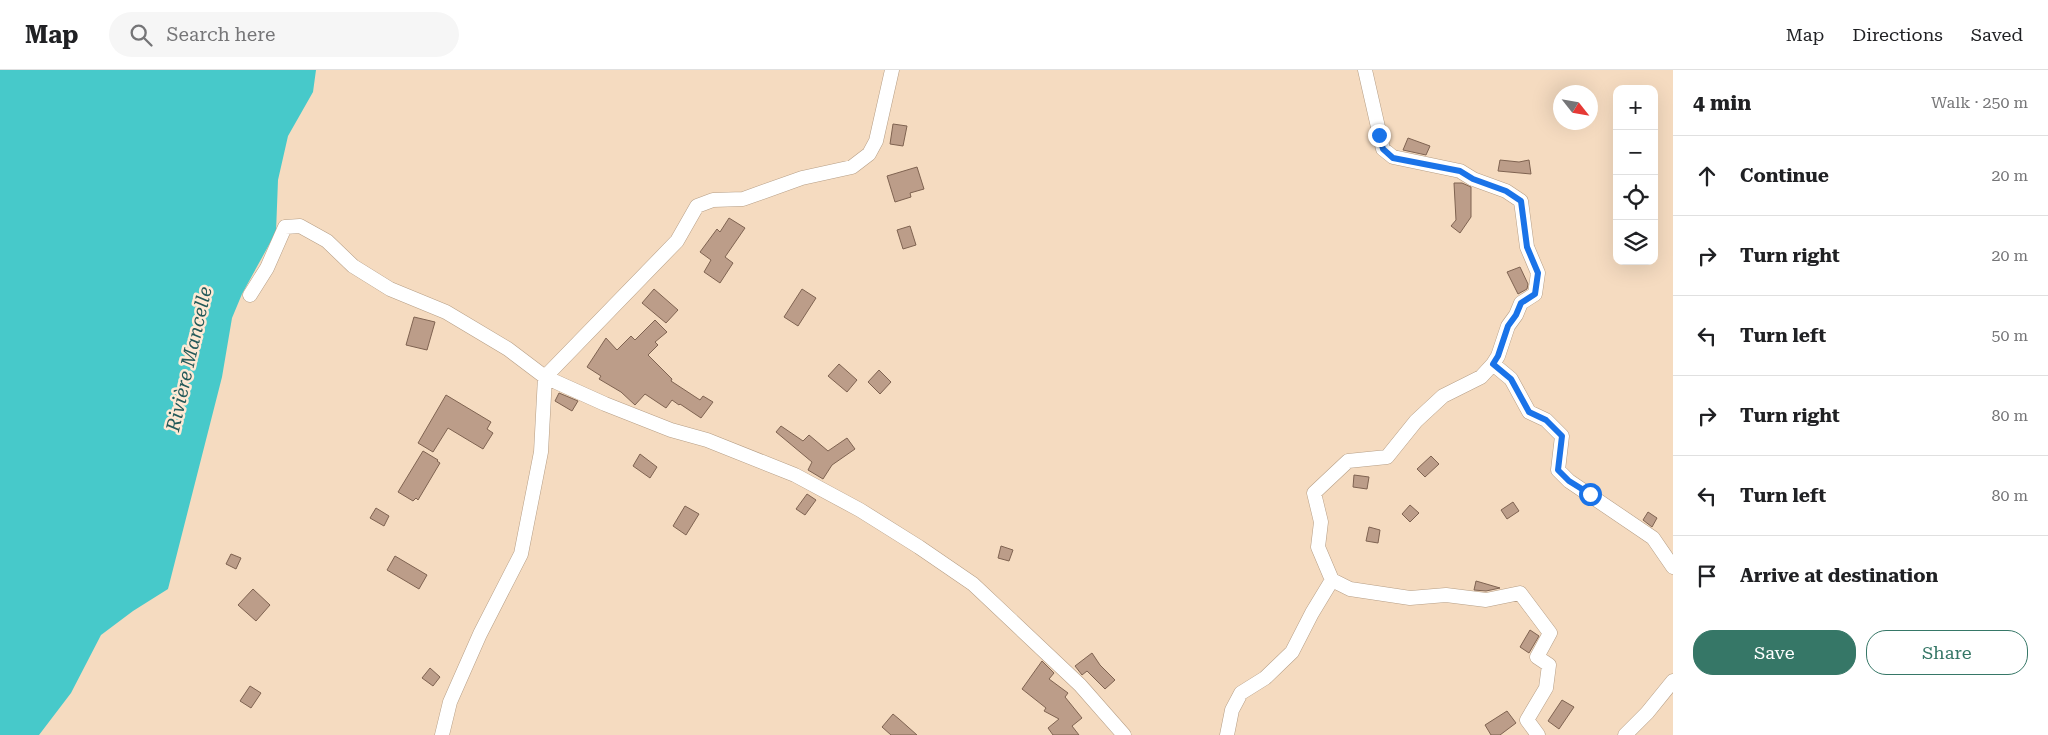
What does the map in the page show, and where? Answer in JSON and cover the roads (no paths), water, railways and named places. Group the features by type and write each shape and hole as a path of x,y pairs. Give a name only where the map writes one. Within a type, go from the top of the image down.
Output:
{"street":[{"path":"442,735 450,702 480,634 521,554 541,452 545,376 677,241 697,206 713,200 742,199 802,178 852,167 869,154 876,141 892,70"},
{"path":"1365,70 1383,149 1393,158 1455,169 1473,179 1506,191 1521,201 1527,247 1538,273 1535,294 1521,303 1516,315 1508,326 1498,356 1481,377 1443,396 1416,421 1387,457 1348,461 1314,493 1321,522 1318,547 1332,580 1350,590 1366,593 1387,593 1410,598 1446,595 1486,600 1520,593 1550,633 1537,657 1548,666 1546,688 1527,720 1538,735"},
{"path":"250,295 267,268 285,227 300,226 327,241 353,266 390,289 446,312 508,349 545,376 605,404 671,430 707,440 795,475 875,519 973,584 1080,685 1124,735"},
{"path":"1493,364 1511,379 1529,412 1546,420 1562,436 1558,470 1569,481 1653,538 1673,567"},
{"path":"1227,735 1232,710 1242,693 1265,678 1292,652 1332,580"},
{"path":"1624,735 1647,712 1673,681"}],"water":[{"name":"Rivière Mancelle","path":"0,70 316,70 313,92 288,136 278,180 276,232 242,294 232,318 222,377 168,589 133,611 101,635 71,693 39,735 0,735"}]}
